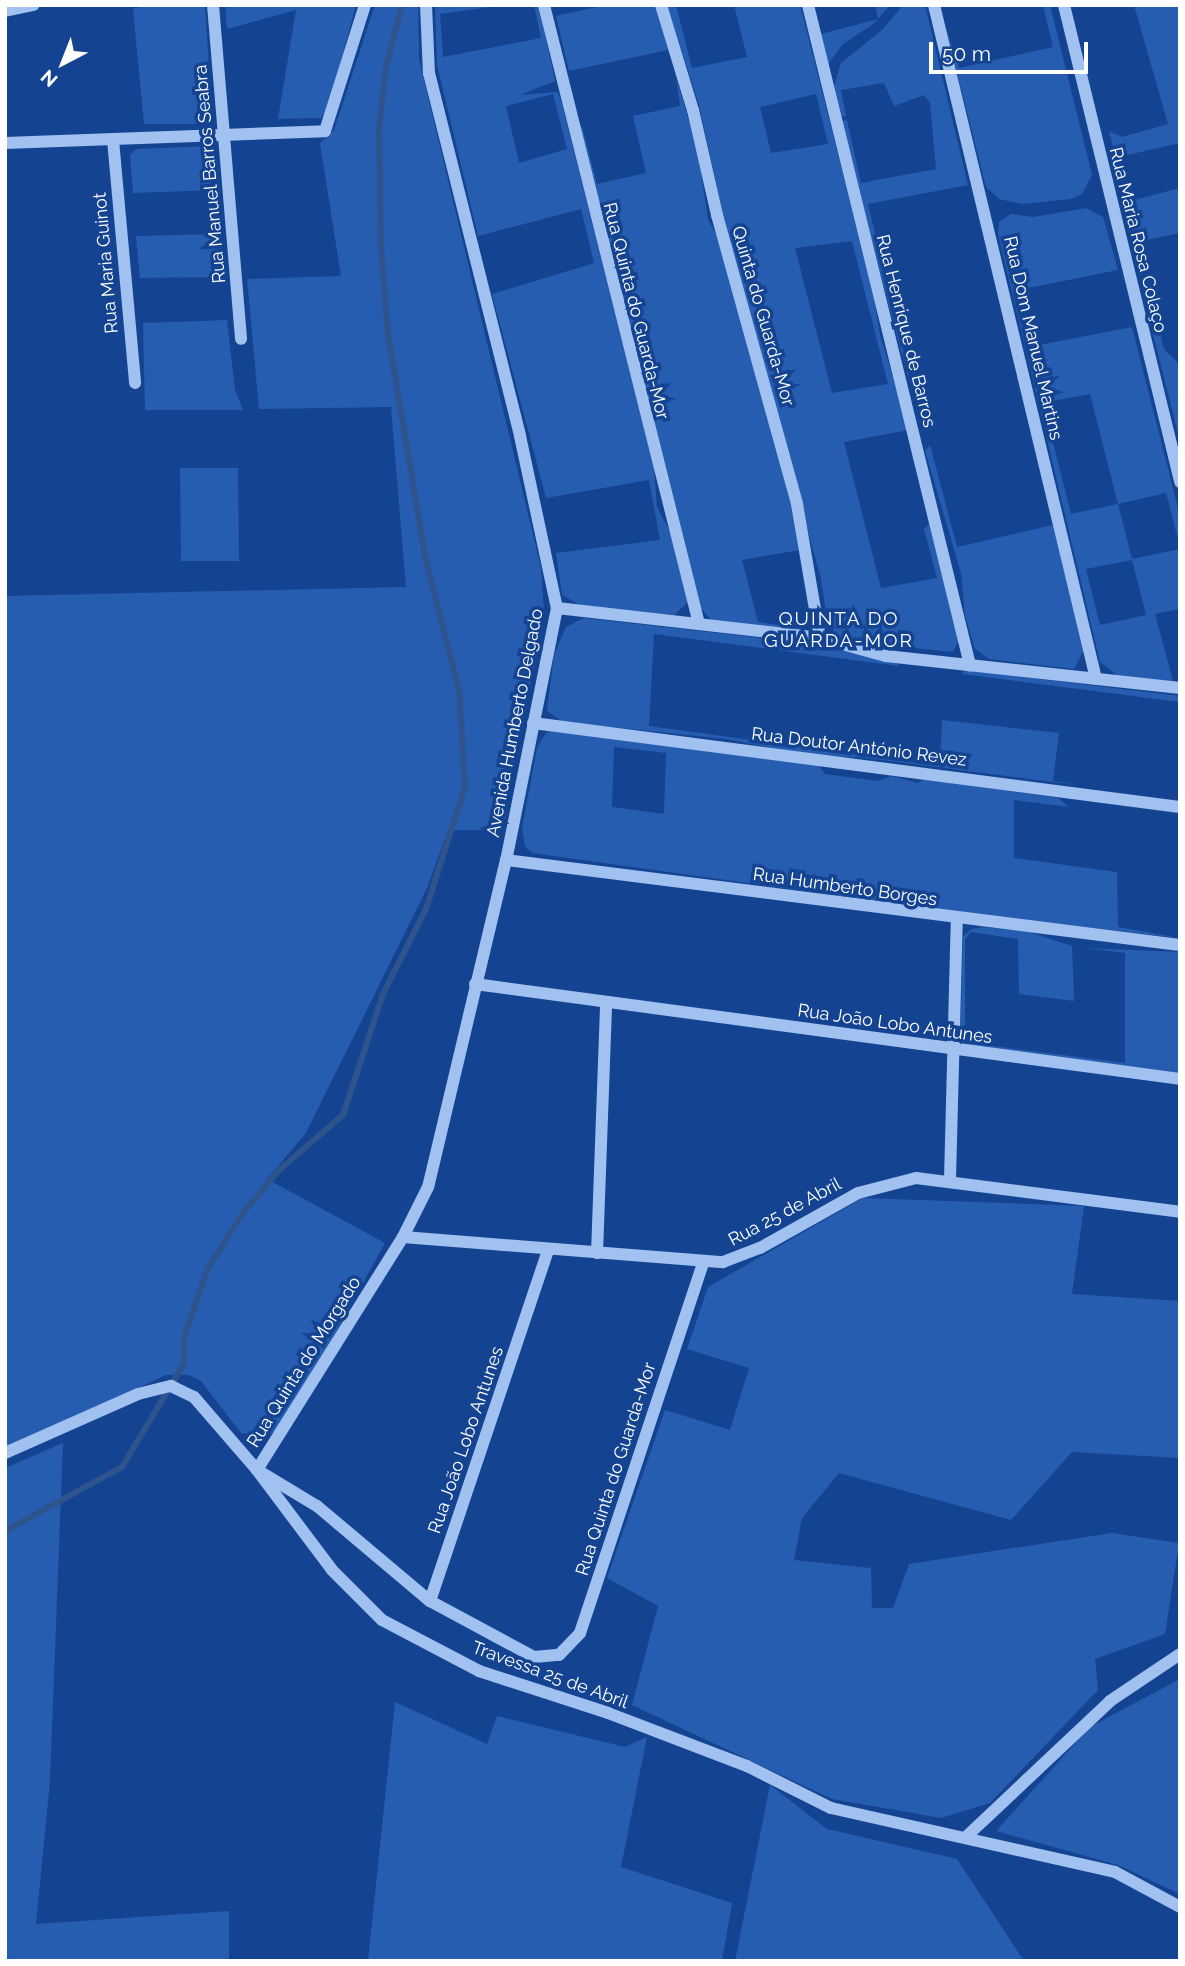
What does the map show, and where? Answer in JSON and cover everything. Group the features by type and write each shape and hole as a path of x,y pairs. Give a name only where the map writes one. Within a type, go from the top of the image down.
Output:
{"street":[{"path":"5,11 33,5"},
{"name":"Rua Manuel Barros Seabra","path":"213,5 241,339"},
{"path":"5,143 325,131 365,5"},
{"name":"Avenida Humberto Delgado","path":"403,1237 437,1159 475,984 506,860 557,607 429,73 424,33 426,5"},
{"name":"Rua Quinta do Guarda-Mor","path":"544,5 699,624"},
{"name":"Quinta do Guarda-Mor","path":"661,5 693,110 716,215 797,504 820,638"},
{"name":"Rua Henrique de Barros","path":"807,5 970,665"},
{"name":"Rua Dom Manuel Martins","path":"934,5 1096,679"},
{"name":"Rua Maria Rosa Colaço","path":"1064,5 1180,482"},
{"name":"Rua Maria Guinot","path":"113,140 135,383"},
{"path":"557,607 820,638 886,656 1180,688"},
{"name":"Rua Doutor António Revez","path":"533,723 1180,807"},
{"name":"Rua Humberto Borges","path":"506,860 957,919 1180,945"},
{"path":"950,1179 957,919"},
{"name":"Rua João Lobo Antunes","path":"475,984 1180,1079"},
{"path":"597,1253 606,1003"},
{"name":"Rua 25 de Abril","path":"403,1237 703,1263 723,1262 760,1248 883,1183 950,1179 1180,1212"},
{"name":"Rua Quinta do Morgado","path":"403,1237 257,1469 317,1506 430,1601 534,1657"},
{"name":"Rua João Lobo Antunes","path":"430,1601 548,1250"},
{"name":"Rua Quinta do Guarda-Mor","path":"534,1657 559,1655 580,1633 703,1263"},
{"name":"Travessa 25 de Abril","path":"5,1453 138,1394 171,1386 194,1397 257,1469 332,1570 382,1620 479,1671 608,1713 747,1766 831,1808 968,1835 1115,1872 1180,1907"},
{"path":"968,1835 1110,1701 1180,1654"}],"shaded area":[{"path":"145,5 205,5 212,112 205,124 144,124 133,9"},
{"path":"225,5 356,5 328,109 321,118 278,119 296,10 227,29"},
{"path":"375,5 418,5 419,59 541,568 544,612 503,830 448,830 427,888 306,1133 267,1179 385,1243 300,1397 277,1429 267,1436 241,1433 201,1381 189,1375 166,1375 5,1450 5,596 406,587 391,407 259,409 247,279 341,276 320,143 334,130"},
{"path":"435,5 505,5 440,14 443,57 541,38 534,5 539,5 555,81 520,95 558,92 562,104 654,468 657,507 671,534 687,592 687,603 674,615 582,606 562,595 556,553 660,540 649,480 546,498 492,294 594,263 581,209 478,236 437,65","holes":["553,94 567,149 519,163 506,106"]},
{"path":"606,5 656,5 668,50 569,71 556,16"},
{"path":"667,5 676,5 692,68 747,57 734,5 800,5 873,291 880,335 909,430 844,442 881,588 937,578 924,529 929,524 959,639 953,652 845,641 828,626 821,579 727,234 699,105","holes":["816,94 828,144 771,153 760,107","852,241 888,384 832,393 795,248"]},
{"path":"875,5 890,5 878,19"},
{"path":"903,5 925,5 968,185 868,204 924,437 840,121 847,120 861,183 936,169 930,103 924,95 894,106 884,83 841,90 846,116 839,117 834,86 841,63 882,30"},
{"path":"1043,5 1050,5 1092,175 1082,194 1071,199 1023,204 999,199 986,187 945,25 959,68 1053,47"},
{"path":"1134,5 1180,5 1180,143 1123,156 1117,164 1109,131 1122,137 1168,124"},
{"path":"878,19 843,44 828,64 821,34"},
{"path":"676,78 698,150 708,220 722,243 789,490 800,550 742,560 758,622 800,628 808,625 800,630 711,620 699,606 579,130 582,126 597,184 646,173 633,116 680,106"},
{"path":"211,146 215,190 133,193 130,155 136,149"},
{"path":"1180,188 1180,233 1137,242 1139,249 1135,249 1120,207 1125,196 1127,202"},
{"path":"1086,208 1103,217 1118,270 1014,291 1029,347 1132,327 1180,516 1180,547 1166,493 1118,504 1132,559 1180,549 1180,609 1155,614 1173,681 1119,677 1100,662 998,233 999,222 1011,214 1033,217","holes":["1090,394 1118,504 1071,514 1043,403","1132,560 1146,615 1100,625 1086,569"]},
{"path":"219,234 223,277 140,278 136,236"},
{"path":"1149,290 1164,349 1180,365 1180,441 1144,299"},
{"path":"227,320 235,390 243,410 145,410 143,323"},
{"path":"930,445 957,547 1053,525 1083,651 1074,669 989,659 975,649 965,616 961,573 925,451"},
{"path":"180,468 238,468 239,561 181,561"},
{"path":"584,618 806,643 896,662 899,666 654,634 649,726 940,766 942,720 1059,733 1053,781 1077,785 859,757 823,758 726,739 563,722 547,711 554,655 566,627"},
{"path":"965,670 1180,696 1180,702 962,674"},
{"path":"552,731 819,766 825,774 878,781 892,776 918,783 924,779 1058,798 1069,807 1014,800 1014,858 1117,872 1118,927 1180,938 956,912 532,853 525,846 522,828 537,748 546,733","holes":["614,747 666,753 664,814 612,807"]},
{"path":"983,927 1029,932 1072,946 1074,1001 1019,994 1018,939 971,932 965,939 965,1039 969,1043 1125,1063 1125,953 1086,948 1180,952 1180,1073 964,1043 960,1038 963,936 972,929"},
{"path":"863,1198 1084,1206 1072,1294 1180,1301 1180,1458 1072,1452 1011,1520 839,1473 802,1518 794,1560 871,1568 872,1608 893,1608 909,1564 1112,1533 1179,1543 1165,1634 1095,1659 1098,1690 990,1803 941,1818 832,1799 632,1705 658,1606 607,1578 665,1410 730,1430 749,1368 687,1349 708,1287"},
{"path":"63,1443 50,1781 36,1924 229,1911 229,1961 5,1961 5,1468"},
{"path":"1180,1679 1180,1894 1118,1865 996,1831 1090,1727"},
{"path":"395,1702 487,1744 497,1716 625,1747 647,1737 621,1867 732,1903 722,1961 368,1961"},
{"path":"770,1785 827,1829 957,1859 1024,1961 735,1961"}],"waterway":[{"path":"5,1531 122,1467 184,1364 184,1338 208,1268 243,1213 279,1170 343,1115 383,994 426,909 465,787 459,690 426,561 388,334 381,249 379,129 386,67 402,5"}],"district":[{"name":"QUINTA DO GUARDA-MOR","path":"839,630"}]}
